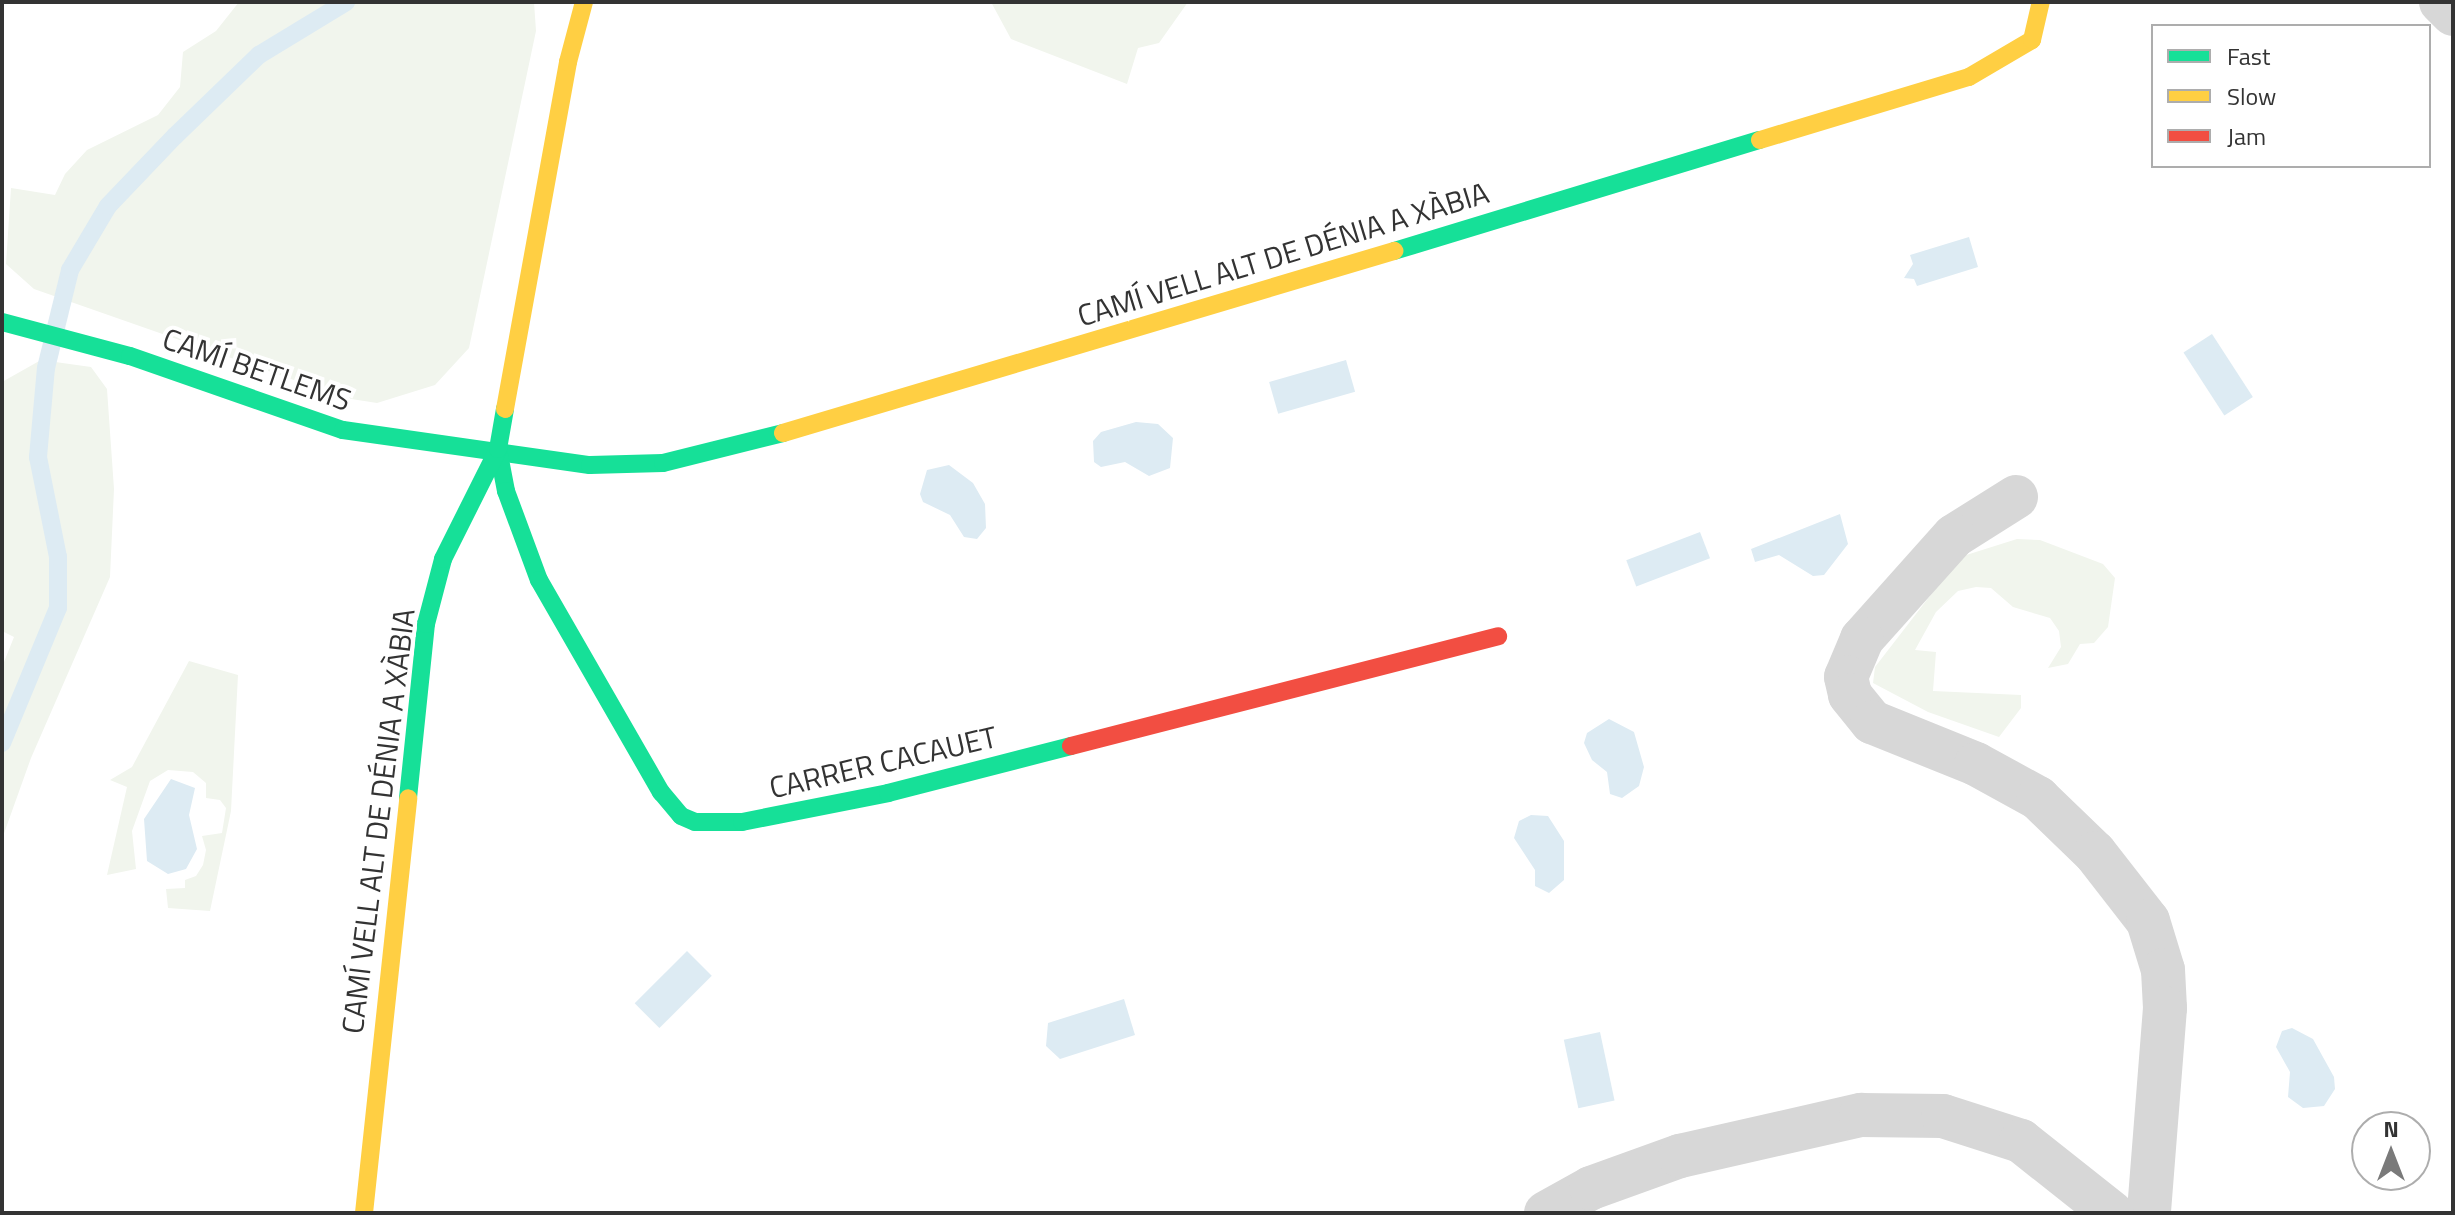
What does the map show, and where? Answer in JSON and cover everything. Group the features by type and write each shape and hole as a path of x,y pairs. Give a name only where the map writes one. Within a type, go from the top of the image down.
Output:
{"street":[{"name":"CAMÍ VELL ALT DE DÉNIA A XÀBIA","path":"364,1213 426,624 443,559 498,449 584,2"},
{"name":"CAMÍ VELL ALT DE DÉNIA A XÀBIA","path":"498,449 590,465 663,463 766,438 1969,77 2032,40 2041,2"},
{"path":"2441,2 2453,14"},
{"name":"CAMÍ BETLEMS","path":"2,322 130,356 343,430 498,449"},
{"name":"CARRER CACAUET","path":"498,449 506,491 539,580 661,792 681,816 695,822 754,820 888,793 1498,636"},
{"path":"2016,497 1954,536 1862,639 1846,677 1850,695 1872,722 1976,764 2038,798 2095,853 2148,921 2163,970 2165,1008 2149,1213"},
{"path":"1546,1213 1591,1188 1680,1156 1861,1115 1943,1116 2021,1141 2112,1213"}],"shaded area":[{"path":"239,2 534,2 536,31 469,348 435,385 377,403 345,398 34,289 6,264 11,188 55,195 65,174 87,150 158,115 180,87 183,52 216,31"},
{"path":"991,2 1188,2 1159,43 1138,48 1127,84 1011,39"},
{"path":"1969,237 1978,267 1917,286 1914,279 1904,278 1913,264 1910,255"},
{"path":"2212,334 2253,397 2224,415 2183,353"},
{"path":"41,360 91,367 107,389 114,489 110,577 31,758 2,839 2,667 14,637 2,631 2,382"},
{"path":"1346,360 1355,392 1278,414 1269,382"},
{"path":"1136,422 1158,424 1173,438 1170,468 1149,476 1125,462 1101,467 1094,462 1093,441 1101,432"},
{"path":"949,465 973,483 985,504 986,528 977,539 964,537 950,515 923,502 920,494 927,470"},
{"path":"1840,514 1848,544 1824,575 1813,576 1779,555 1755,562 1751,549"},
{"path":"1700,532 1710,558 1636,586 1626,560"},
{"path":"2017,539 2040,540 2103,564 2115,578 2108,627 2094,643 2080,644 2068,664 2048,668 2061,647 2059,631 2050,618 2013,607 1991,588 1976,587 1958,591 1936,612 1915,650 1936,652 1933,691 2021,695 2021,708 1999,737 1928,712 1873,683 1875,667 1960,557"},
{"path":"189,661 238,675 231,811 210,911 168,908 166,889 185,888 185,880 196,876 203,865 206,850 202,836 222,833 226,808 220,800 206,798 206,783 193,772 168,770 150,781 132,831 136,869 107,875 127,787 110,780 132,767"},
{"path":"1609,719 1634,732 1644,767 1639,786 1622,798 1610,794 1607,772 1592,760 1584,743 1587,733"},
{"path":"171,779 195,788 189,815 197,849 186,869 168,874 147,861 144,819"},
{"path":"1531,815 1548,816 1564,841 1564,880 1549,893 1535,886 1535,870 1514,838 1519,821"},
{"path":"687,951 712,976 659,1028 635,1003"},
{"path":"1124,999 1135,1035 1060,1059 1046,1046 1048,1023"},
{"path":"2292,1028 2313,1039 2334,1077 2335,1089 2324,1106 2303,1108 2288,1097 2290,1072 2276,1047 2282,1031"},
{"path":"1600,1032 1615,1100 1578,1108 1564,1040"}],"waterway":[{"path":"2,743 58,608 58,557 38,457 46,368 70,270 108,206 175,136 259,55 346,2"}],"traffic: fast":[{"path":"1394,251 1760,140"},
{"path":"2,322 130,356 343,430 590,465 663,463 783,433"},
{"path":"408,798 426,624 443,559 498,449 505,409"},
{"path":"498,449 506,491 539,580 661,792 681,816 695,822 742,822 888,793 1071,746"}],"traffic: slow":[{"path":"505,409 568,62 584,2"},
{"path":"1760,140 1969,77 2032,40 2041,2"},
{"path":"783,433 1394,251"},
{"path":"364,1213 408,798"}],"traffic: jam":[{"path":"1071,746 1498,636"}]}
